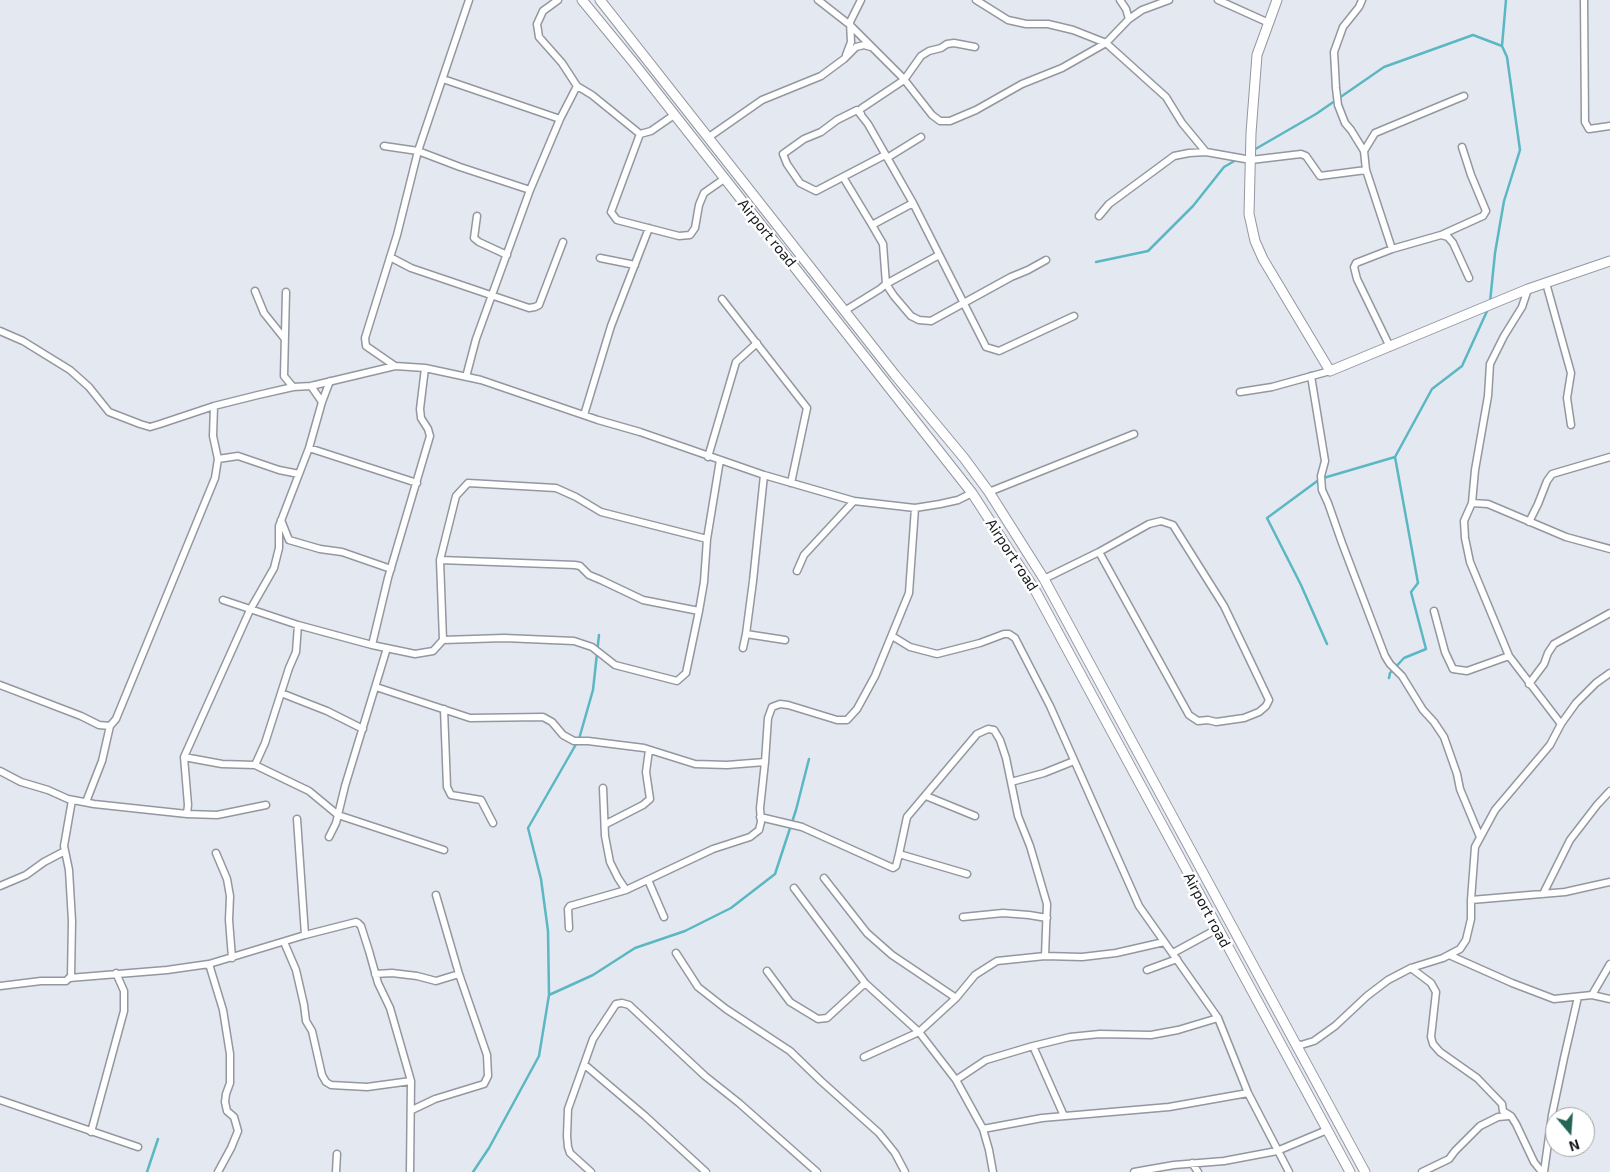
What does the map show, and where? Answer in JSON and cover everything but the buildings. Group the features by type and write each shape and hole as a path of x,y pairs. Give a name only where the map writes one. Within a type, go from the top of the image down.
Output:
{"main road":[{"name":"Airport road","path":"582,0 648,81 972,493 1035,590 1350,1172"},
{"name":"Airport road","path":"600,0 896,375 964,458 988,492 1044,579 1365,1172"},
{"path":"1277,0 1257,55 1251,133 1249,214 1255,241 1263,259 1330,371 1528,289 1610,261"},
{"path":"648,81 658,73"},
{"path":"885,382 896,375"},
{"path":"1140,783 1150,776"}],"street":[{"path":"395,366 366,346 365,342 418,151 469,0"},
{"path":"558,0 543,11 537,24 539,37 562,63 577,86 592,95 640,134"},
{"path":"818,0 850,25 904,80 932,115 940,121 950,121 976,110 1022,84 1062,68 1106,43 1129,19 1142,10 1170,0"},
{"path":"844,59 851,42 850,25 861,0"},
{"path":"976,0 1008,20 1026,24 1048,24 1073,30 1106,43 1166,97 1182,123 1206,152"},
{"path":"1120,0 1129,19"},
{"path":"1218,0 1269,23"},
{"path":"1362,0 1359,7 1343,27 1334,52 1338,105 1345,124 1364,151 1366,170 1392,249"},
{"path":"1584,0 1585,122 1589,129 1610,126"},
{"path":"861,114 859,111 862,108 904,80 913,64 929,51 954,43 975,47"},
{"path":"709,137 762,100 821,76 844,59 856,47 864,45 872,47"},
{"path":"443,79 560,119"},
{"path":"466,377 476,339 491,295 530,190 560,119 577,86"},
{"path":"1364,151 1375,133 1464,96"},
{"path":"922,137 886,156 816,191 800,183 787,164 783,154 804,139 821,132 837,120 857,110 868,124 886,156 912,202 986,347 998,351 1074,316"},
{"path":"640,134 651,131 674,116"},
{"path":"640,134 611,212 617,220 678,236 690,235 695,228 699,205 704,193 724,179"},
{"path":"384,146 418,151 460,168 530,190"},
{"path":"1390,347 1357,279 1354,267 1356,263 1392,249 1441,235 1482,216 1486,210 1471,175 1462,147"},
{"path":"1099,216 1109,204 1174,156 1189,153 1206,152 1251,160 1301,154 1306,156 1320,176 1366,170"},
{"path":"843,177 883,244 886,284 911,316 919,320 931,321 1046,260"},
{"path":"872,225 912,202"},
{"path":"476,216 474,238 507,254"},
{"path":"584,415 611,326 650,228"},
{"path":"1441,235 1448,237 1453,243 1469,278"},
{"path":"390,257 411,268 529,308 539,305 563,242"},
{"path":"846,310 886,284 939,255"},
{"path":"600,258 635,265"},
{"path":"1546,283 1571,373 1567,398 1571,425"},
{"path":"1528,289 1522,307 1490,364 1488,396 1475,470 1472,503 1464,521 1465,538 1470,562 1509,656 1561,724"},
{"path":"254,291 264,313 284,338"},
{"path":"286,292 284,376 293,387"},
{"path":"722,299 806,408 791,483"},
{"path":"0,331 23,341 70,370 89,387 108,412 150,426 214,406 293,387 310,386 395,366 425,368 481,380 640,432 764,476 854,501 915,508 958,500 972,493"},
{"path":"708,457 736,362 756,343"},
{"path":"372,645 391,569 430,436 421,418 420,409 425,368"},
{"path":"1240,392 1272,387 1330,371"},
{"path":"1311,376 1325,461 1321,476 1322,490 1385,656 1402,676 1423,710 1444,737 1457,774 1460,789 1480,837"},
{"path":"187,814 184,757 250,610 274,568 279,548 279,526 309,448 330,381"},
{"path":"310,386 322,402"},
{"path":"86,802 102,761 110,726 116,719 214,478 218,459 213,436 214,406"},
{"path":"988,492 1134,434"},
{"path":"309,448 417,483"},
{"path":"218,459 238,456 279,470 299,474"},
{"path":"1529,522 1552,474 1610,456"},
{"path":"443,640 504,638 574,641 592,648 615,665 677,681 686,673 699,611 704,582 706,539 720,460"},
{"path":"743,648 764,476"},
{"path":"222,600 298,625 372,645 415,654 433,651 443,640 440,560 456,496 468,483 556,488 565,491 601,512 706,539"},
{"path":"797,571 804,555 854,501"},
{"path":"1472,503 1488,504 1566,537 1610,549"},
{"path":"569,928 568,910 570,906 626,890 713,849 750,837 759,830 766,762 768,718 772,706 788,705 837,720 847,720 863,700 892,636 909,592 915,508"},
{"path":"281,520 289,540 320,549 342,552 391,569"},
{"path":"1044,579 1099,552 1148,524 1161,521 1173,525 1224,606 1269,700 1266,706 1259,712 1244,718 1216,722 1208,720 1198,721 1189,715 1099,552"},
{"path":"440,560 575,565 580,566 589,575 643,600 699,611"},
{"path":"1434,611 1445,652 1453,669 1467,671 1509,656"},
{"path":"1529,684 1544,664 1554,644 1594,620 1610,613"},
{"path":"255,765 265,743 296,652 298,625"},
{"path":"746,634 785,640"},
{"path":"892,636 910,647 937,654 980,644 1004,634 1012,635 1015,638 1046,698 1139,906 1218,1018 1248,1093 1289,1172"},
{"path":"329,838 336,823 345,786 387,648"},
{"path":"1296,1044 1302,1045 1314,1041 1335,1026 1367,996 1388,980 1411,968 1449,955 1460,949 1466,940 1471,919 1470,900 1475,847 1480,837 1495,810 1550,745 1561,724 1576,703 1596,682 1610,673"},
{"path":"0,685 82,716 98,725 110,726"},
{"path":"376,687 470,718 543,717 552,722 563,735 574,741 588,741 649,750 695,764 766,762"},
{"path":"281,693 363,728"},
{"path":"444,708 447,787 451,795 481,800 493,823"},
{"path":"760,817 802,826 893,868 896,866 907,818 977,734 988,729 994,730 1000,740 1018,816 1030,846 1047,904 1045,956"},
{"path":"606,824 643,805 650,799 646,772 649,750"},
{"path":"184,757 222,764 255,765 309,791 338,815 444,850"},
{"path":"1011,782 1044,773 1074,761"},
{"path":"0,771 22,782 72,800 86,802 187,814 218,815 266,805"},
{"path":"603,788 605,836 610,862 626,890"},
{"path":"1543,894 1570,840 1610,791"},
{"path":"926,796 975,816"},
{"path":"72,800 64,846 72,921 72,978"},
{"path":"297,819 305,935"},
{"path":"0,886 26,875 44,862 65,851"},
{"path":"216,853 227,879 230,896 229,920 232,958"},
{"path":"899,854 967,874"},
{"path":"824,878 867,933 892,955 956,998"},
{"path":"648,880 664,917"},
{"path":"1470,900 1565,892 1610,882"},
{"path":"794,888 866,983 919,1032 956,1080 983,1129 993,1172"},
{"path":"412,1110 435,1099 484,1084 488,1076 487,1055 459,974 436,895"},
{"path":"963,917 1002,913 1030,914 1047,918"},
{"path":"0,986 40,981 66,981 72,978 167,970 209,964 305,935 356,922 360,926 375,974 390,1008 412,1081 410,1172"},
{"path":"1147,970 1175,956 1217,928"},
{"path":"284,942 296,970 306,1021 312,1031 322,1075 326,1082 331,1085 366,1087 412,1081"},
{"path":"864,1058 919,1032 956,998 976,975 998,961 1045,956 1082,957 1116,953 1164,942"},
{"path":"676,953 698,986 726,1009 790,1051 879,1133 895,1153 905,1172"},
{"path":"1449,955 1487,973 1554,999 1592,995 1610,1000"},
{"path":"209,964 222,1010 230,1054 230,1083 225,1102 227,1111 234,1117 238,1131 218,1172"},
{"path":"1592,995 1610,964"},
{"path":"1411,968 1431,983 1436,992 1431,1037 1433,1044 1440,1052 1477,1078 1502,1104 1503,1110 1511,1116 1523,1136 1534,1162 1543,1172"},
{"path":"767,971 790,1002 808,1014 822,1019 827,1018 866,983"},
{"path":"91,1132 124,1011 124,991 116,973"},
{"path":"375,974 392,973 436,981 459,974"},
{"path":"1543,1172 1552,1114 1578,997"},
{"path":"591,1172 570,1152 567,1136 568,1109 593,1039 616,1004 622,1003 629,1005 705,1076 739,1103 817,1172"},
{"path":"956,1080 986,1060 1070,1037 1100,1034 1151,1035 1178,1030 1218,1018"},
{"path":"1032,1046 1064,1116"},
{"path":"585,1065 645,1116 706,1172"},
{"path":"983,1129 1042,1118 1169,1107 1248,1093"},
{"path":"0,1100 138,1147"},
{"path":"1422,1172 1449,1159 1480,1126 1498,1117 1511,1116"},
{"path":"1134,1172 1174,1164 1224,1161 1277,1151 1327,1130"},
{"path":"336,1172 337,1154"},
{"path":"1192,1163 1198,1172"}],"waterway":[{"path":"1252,151 1316,114 1384,67 1473,35 1502,46 1506,0"},
{"path":"1490,302 1495,253 1504,201 1520,150 1507,57 1502,46"},
{"path":"1096,262 1148,251 1193,206 1224,167 1236,160"},
{"path":"1327,644 1301,585 1267,518 1320,479 1395,457 1432,389 1462,366 1488,309"},
{"path":"1389,678 1390,673 1404,658 1426,649 1411,592 1418,583 1395,457"},
{"path":"473,1172 489,1148 539,1056 549,995 548,931 541,879 528,828 579,739 593,690 599,635"},
{"path":"549,995 593,975 635,948 685,931 731,908 775,874 796,810 809,759"},
{"path":"147,1172 158,1139"}]}
